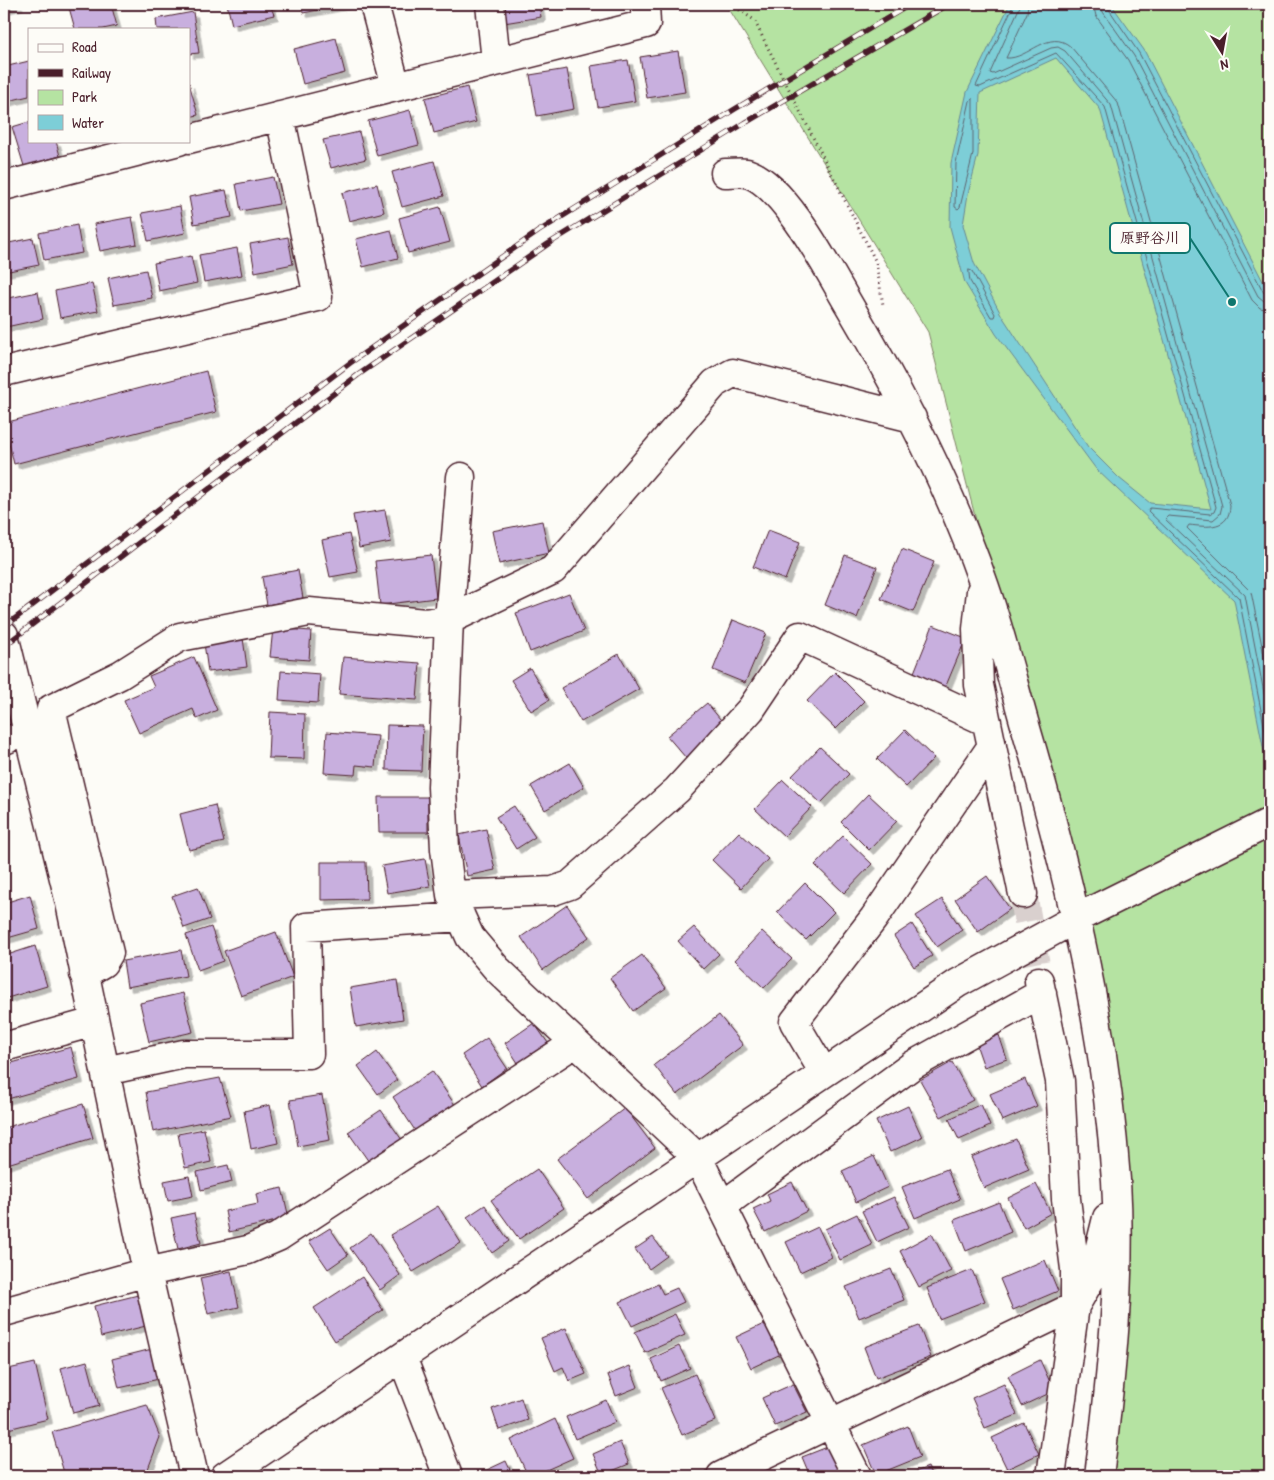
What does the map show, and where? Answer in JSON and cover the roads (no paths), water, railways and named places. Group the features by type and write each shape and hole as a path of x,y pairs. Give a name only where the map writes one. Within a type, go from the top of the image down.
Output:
{"street":[{"path":"374,4 396,87"},
{"path":"490,4 496,61"},
{"path":"190,139 646,24 645,4"},
{"path":"4,372 318,297 280,116"},
{"path":"4,186 175,142"},
{"path":"726,173 746,173 769,186 806,233 874,346 936,466 982,580 1057,836 1077,918 1103,1064 1116,1180 1117,1264 1111,1378 1099,1476"},
{"path":"84,974 103,963 108,953 51,708 120,675 180,638 309,612 425,623 449,620 553,570 715,383 733,373 912,418"},
{"path":"460,477 449,620 442,787 444,849 456,906 470,937 497,969 698,1158 857,1476"},
{"path":"982,580 977,629 979,686 1023,894"},
{"path":"4,635 70,903 147,1272 194,1476"},
{"path":"104,1072 184,1054 309,1054 306,927 456,906 553,890 570,885 677,790 751,709 800,636 990,734"},
{"path":"824,1073 794,1022 874,918 990,734"},
{"path":"225,1476 958,983 1077,918 1270,822"},
{"path":"722,1206 913,1065 1041,987 1060,1081 1066,1199 1075,1269 1075,1306 1051,1476"},
{"path":"4,1047 94,1022"},
{"path":"4,1312 147,1272 248,1250 278,1237 575,1043"},
{"path":"721,1476 1075,1306 1093,1275 1116,1180"},
{"path":"402,1357 448,1476"}],"water":[{"path":"1010,4 1111,4 1144,50 1270,295 1270,782 1234,600 1096,469 996,334 965,283 950,227 951,163 967,92","holes":["1056,58 1100,109 1211,509 1150,503 1119,478 1088,447 1002,316 974,263 963,225 968,194 978,155 980,93"]}],"tunnel":[{"path":"1023,894 1039,981"}],"railway":[{"path":"4,627 350,363 539,231 735,109 911,4"},
{"path":"4,646 358,375 548,244 745,123 949,4"}],"place":[{"name":"原野谷川","path":"1232,302"}]}
